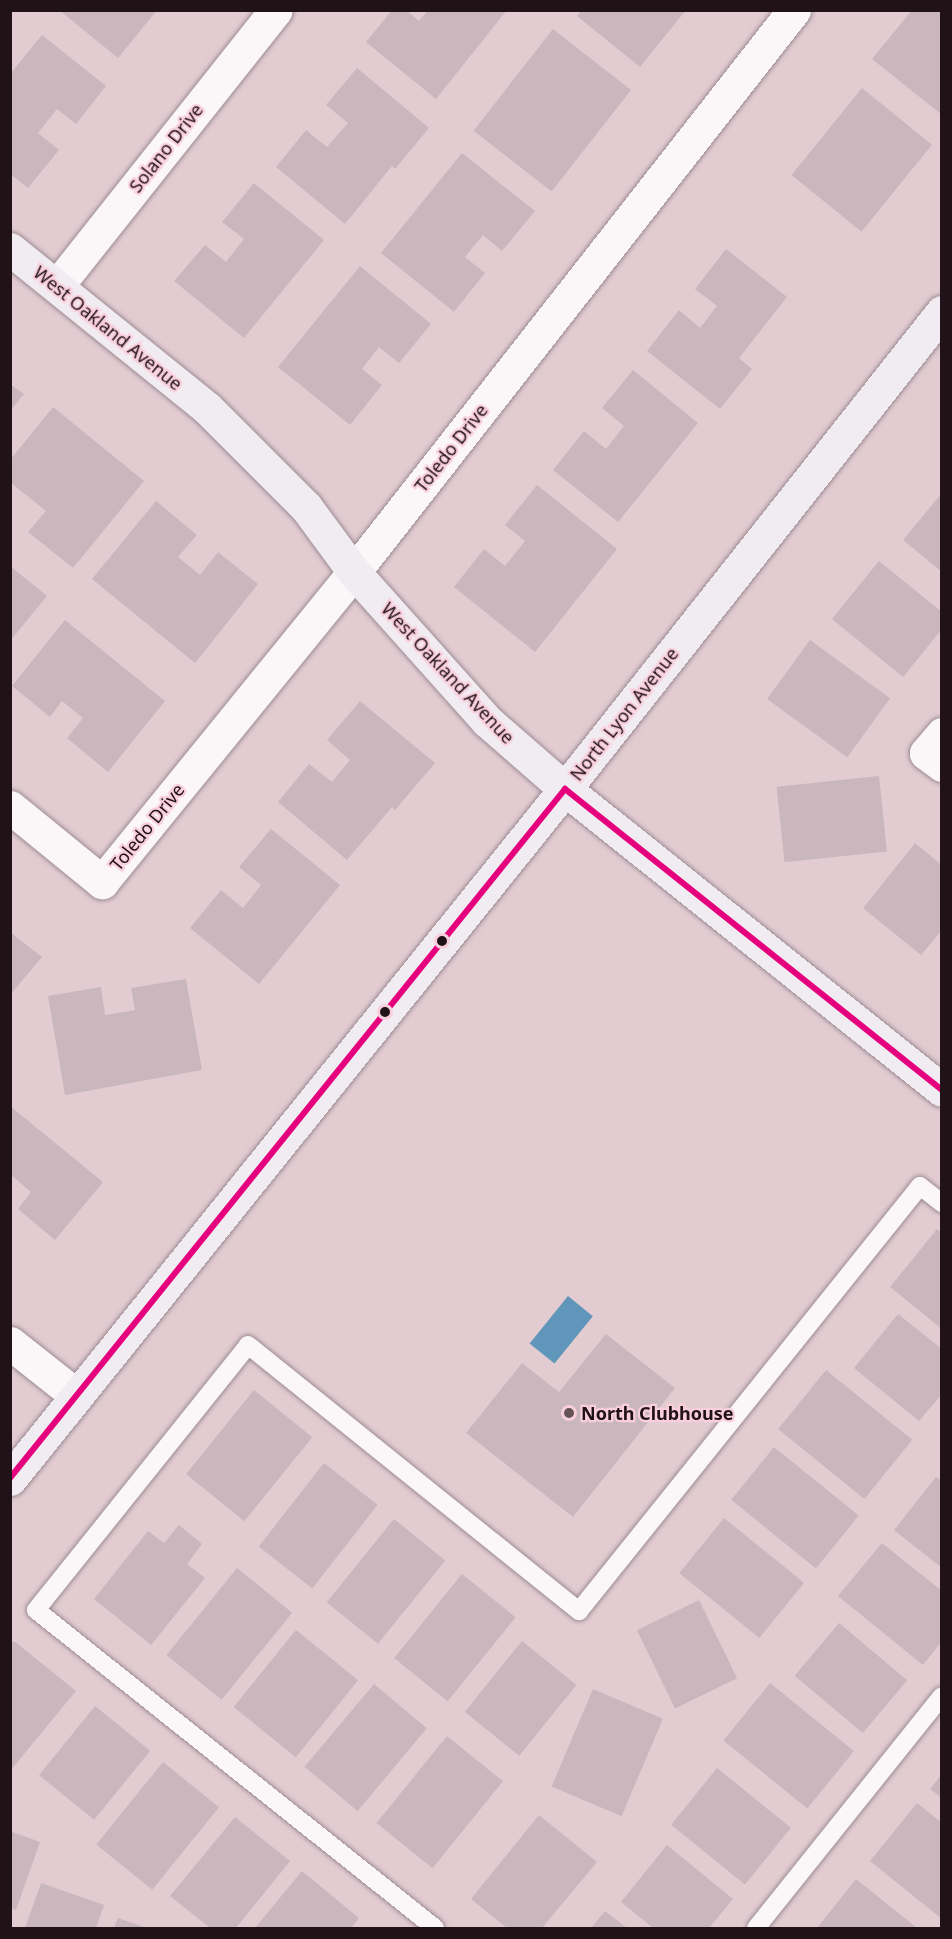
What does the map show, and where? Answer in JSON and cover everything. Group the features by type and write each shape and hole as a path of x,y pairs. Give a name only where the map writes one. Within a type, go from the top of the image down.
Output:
{"street":[{"name":"Solano Drive","path":"57,286 276,10"},
{"name":"Toledo Drive","path":"10,807 102,882 354,572 794,10"},
{"name":"West Oakland Avenue","path":"10,249 207,408 306,507 354,572 488,721 565,789 942,1090"},
{"name":"North Lyon Avenue","path":"10,1479 565,789 942,312"},
{"path":"10,1343 77,1396"}],"lane":[{"path":"435,1929 36,1610 248,1345 579,1611 920,1186 942,1203"},
{"path":"756,1929 942,1696"}],"water":[{"path":"568,1296 593,1316 554,1364 530,1343"}],"building":[{"path":"59,10 157,10 118,58"},
{"path":"392,10 406,10 419,21 428,10 507,10 436,99 366,42"},
{"path":"582,10 686,10 640,67 577,16"},
{"path":"912,10 942,10 942,115 872,59"},
{"path":"553,29 631,90 552,192 474,131"},
{"path":"42,35 106,86 76,124 57,109 38,133 59,150 28,188 10,174 10,74"},
{"path":"357,68 429,128 395,169 392,166 345,224 276,167 306,130 327,147 348,123 326,105"},
{"path":"862,88 932,145 861,232 792,175"},
{"path":"462,153 535,211 502,251 483,235 465,257 485,273 454,312 381,253"},
{"path":"254,183 324,240 244,338 174,281 205,245 226,262 244,239 222,222"},
{"path":"726,249 787,297 739,358 752,369 720,409 647,351 679,310 700,328 717,306 695,289"},
{"path":"360,266 431,324 399,363 379,347 362,369 382,385 350,425 278,367"},
{"path":"633,370 698,423 618,522 553,470 584,431 606,449 624,426 602,408"},
{"path":"10,384 24,394 10,411"},
{"path":"53,407 144,481 73,568 28,532 46,511 10,482 10,460"},
{"path":"537,485 617,549 535,652 454,587 484,549 505,566 525,541 505,525"},
{"path":"942,493 942,572 903,540"},
{"path":"156,501 197,535 178,557 200,575 218,552 258,584 195,663 92,579"},
{"path":"879,561 942,612 942,629 903,677 832,619"},
{"path":"10,566 47,596 10,641"},
{"path":"65,620 165,701 108,772 67,738 83,718 62,701 50,717 12,686"},
{"path":"810,640 890,698 847,757 767,699"},
{"path":"360,701 435,763 395,810 392,807 347,860 278,802 309,764 332,782 350,760 327,740"},
{"path":"879,776 887,852 785,862 777,787"},
{"path":"271,829 340,885 259,984 190,928 221,890 243,908 261,885 239,867"},
{"path":"915,843 942,865 942,930 921,955 863,908"},
{"path":"10,932 42,957 10,995"},
{"path":"186,979 202,1070 65,1095 48,996 101,987 105,1015 135,1010 131,988"},
{"path":"10,1106 103,1182 55,1240 18,1209 31,1192 10,1174"},
{"path":"937,1229 942,1233 942,1329 890,1287"},
{"path":"898,1314 942,1349 942,1394 919,1421 854,1368"},
{"name":"North Clubhouse","path":"606,1334 675,1388 573,1517 466,1433 522,1363 559,1392"},
{"path":"826,1370 912,1440 864,1499 778,1429"},
{"path":"254,1390 312,1437 244,1521 186,1474"},
{"path":"774,1447 859,1516 816,1568 731,1500"},
{"path":"324,1463 378,1505 312,1588 259,1547"},
{"path":"936,1477 942,1481 942,1568 894,1530"},
{"path":"724,1518 804,1583 759,1638 679,1573"},
{"path":"394,1519 445,1561 378,1644 327,1602"},
{"path":"179,1525 202,1544 187,1564 205,1578 151,1645 94,1599 148,1531 164,1543"},
{"path":"882,1543 942,1591 942,1641 923,1665 838,1596"},
{"path":"237,1568 292,1613 222,1700 167,1655"},
{"path":"462,1574 516,1617 448,1701 394,1658"},
{"path":"699,1600 737,1678 675,1708 637,1630"},
{"path":"839,1623 907,1680 863,1733 795,1676"},
{"path":"296,1630 358,1680 296,1757 234,1707"},
{"path":"14,1641 76,1691 10,1771 10,1645"},
{"path":"522,1641 576,1685 519,1756 465,1712"},
{"path":"770,1683 854,1751 807,1808 723,1741"},
{"path":"374,1684 427,1728 357,1811 305,1767"},
{"path":"593,1689 663,1719 622,1816 552,1787"},
{"path":"95,1706 150,1751 94,1820 39,1775"},
{"path":"447,1736 503,1781 432,1868 377,1823"},
{"path":"163,1762 219,1807 152,1890 96,1844"},
{"path":"717,1768 791,1828 745,1885 671,1825"},
{"path":"942,1774 942,1798 930,1789"},
{"path":"917,1803 942,1823 942,1919 870,1861"},
{"path":"539,1815 597,1862 542,1928 507,1928 471,1899"},
{"path":"235,1817 290,1861 236,1928 210,1928 170,1896"},
{"path":"10,1831 40,1842 16,1910 10,1908"},
{"path":"667,1845 733,1899 709,1928 653,1928 621,1902"},
{"path":"302,1871 359,1918 351,1928 255,1928"},
{"path":"856,1879 917,1928 817,1928"},
{"path":"41,1883 104,1905 96,1928 25,1928"},
{"path":"605,1911 627,1928 591,1928"},
{"path":"118,1918 147,1928 114,1928"}],"transit line":[{"path":"10,1478 565,789 942,1090"}],"place":[{"name":"North Clubhouse","path":"569,1413"}]}
